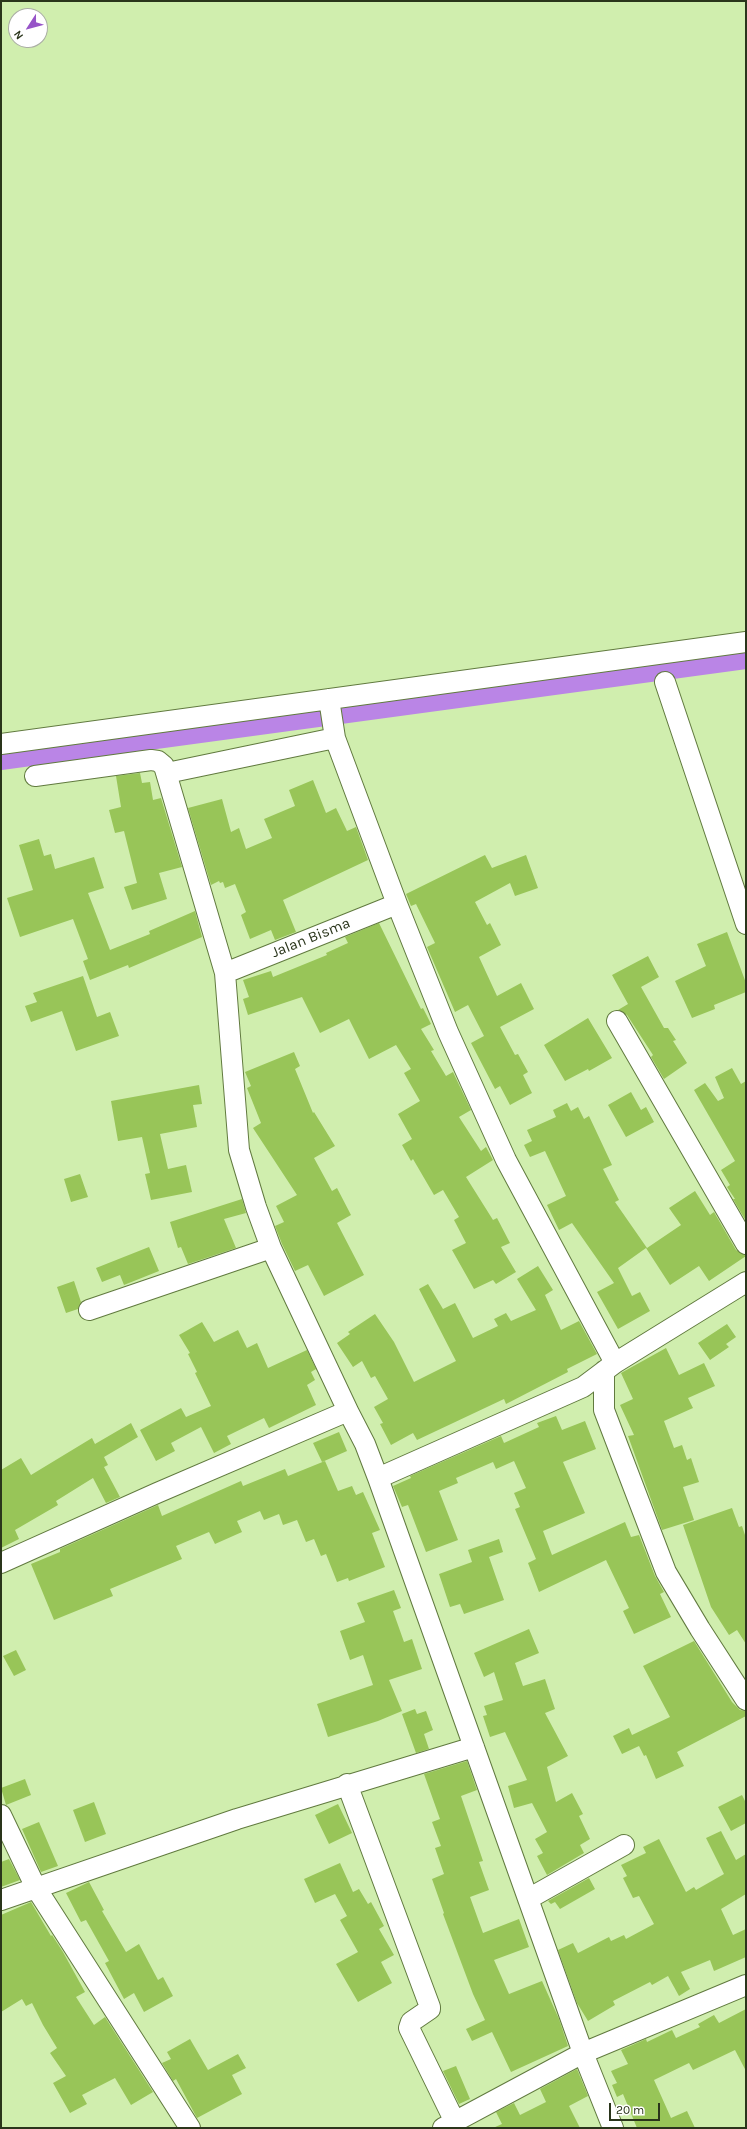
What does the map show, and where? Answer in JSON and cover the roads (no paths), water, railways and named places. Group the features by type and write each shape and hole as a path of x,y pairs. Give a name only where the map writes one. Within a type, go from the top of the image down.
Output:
{"street":[{"path":"1,744 329,702 620,658 746,642"},
{"path":"665,682 746,924"},
{"path":"329,702 334,734 397,904 448,1032 506,1160 609,1367 604,1410"},
{"path":"167,773 334,734"},
{"path":"35,776 151,760 161,763 167,773 224,973 239,1150 256,1207 271,1248 365,1444 583,2053 611,2127"},
{"name":"Jalan Bisma","path":"224,973 397,904"},
{"path":"617,1021 746,1244"},
{"path":"89,1310 271,1248"},
{"path":"378,1478 583,1388 609,1367 746,1282"},
{"path":"583,1388 604,1410 666,1572 700,1630 746,1700"},
{"path":"1,1563 157,1493 348,1411"},
{"path":"1,1900 347,1784 474,1747"},
{"path":"347,1784 430,2007 430,2009 411,2022 409,2028 449,2125 583,2053 746,1985"},
{"path":"1,1815 36,1888 190,2128"},
{"path":"528,1899 624,1845"}],"waterway":[{"path":"1,761 746,660"}]}
